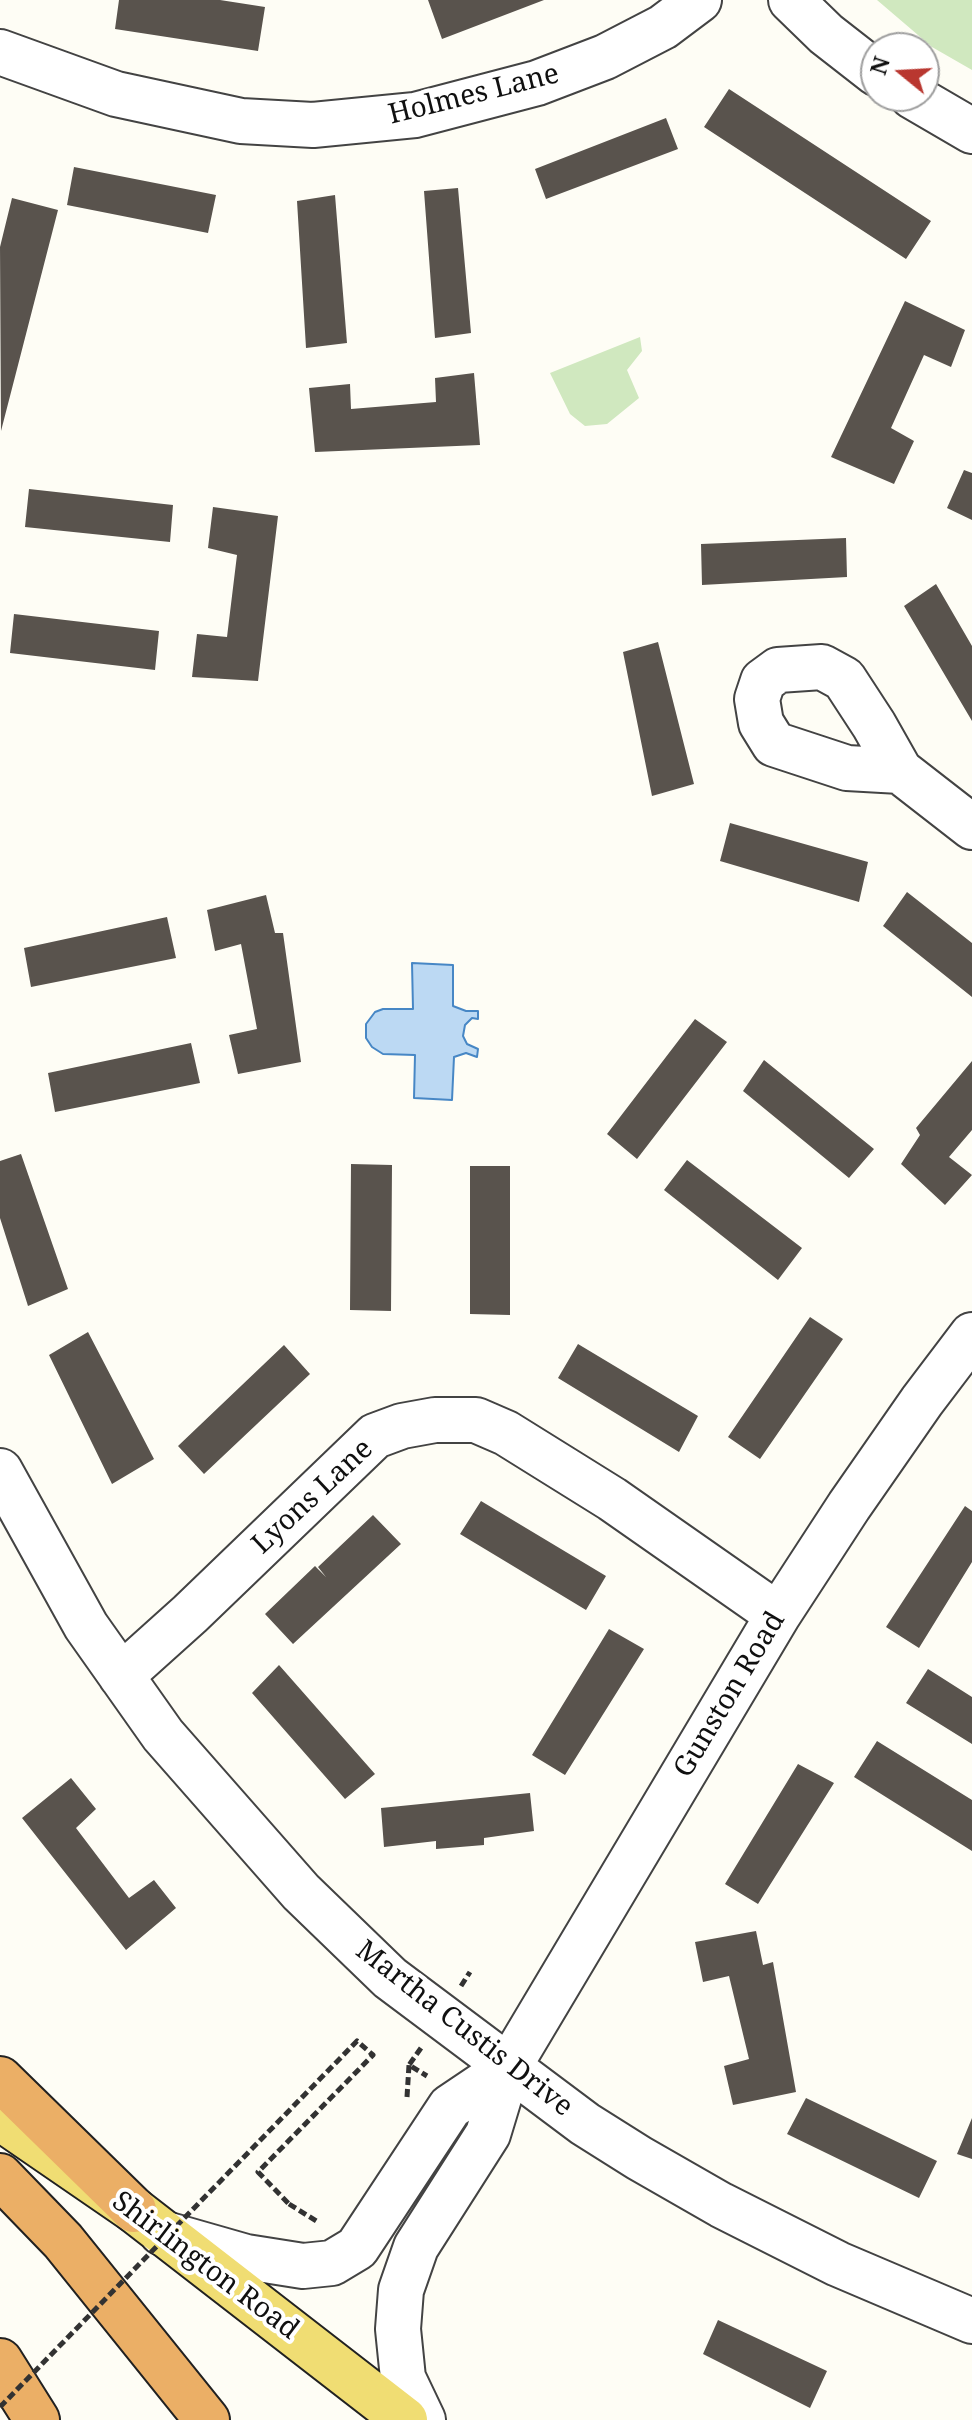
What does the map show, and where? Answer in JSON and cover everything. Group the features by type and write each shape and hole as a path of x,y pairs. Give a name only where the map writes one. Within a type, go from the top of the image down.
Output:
{"highway":[{"path":"0,2079 148,2222"},
{"path":"0,2176 63,2241 207,2420"},
{"path":"0,2361 37,2420"}],"main road":[{"name":"Shirlington Road","path":"0,2118 148,2222 405,2420"}],"street":[{"name":"Holmes Lane","path":"0,52 116,94 241,121 313,125 415,115 537,83 605,57 663,27 699,0"},
{"path":"791,0 826,34 860,61"},
{"path":"939,112 972,131"},
{"path":"900,771 972,827"},
{"name":"Gunston Road","path":"423,2420 403,2378 398,2329 401,2290 416,2247 488,2134 508,2068 778,1615 858,1493 966,1354"},
{"name":"Lyons Lane","path":"121,1676 375,1436 402,1426 435,1420 476,1420 506,1433 612,1499 778,1615"},
{"name":"Martha Custis Drive","path":"0,1471 86,1626 163,1735 301,1892 390,1978 585,2124 721,2205 838,2264 972,2321"},
{"name":"Gunston Road","path":"148,2222 246,2257 303,2266 332,2263 357,2248 450,2107 508,2068"}],"path":[{"path":"0,2407 357,2041 373,2055 258,2172 289,2204"}],"green space":[{"path":"877,0 972,0 972,70 940,52 940,32 914,32"},
{"path":"640,337 642,351 627,370 639,398 607,424 585,426 570,414 550,373"}],"water":[{"path":"412,963 453,965 453,1006 478,1011 478,1019 472,1018 465,1025 463,1036 467,1044 478,1049 477,1057 466,1053 454,1057 452,1100 414,1098 415,1055 383,1054 372,1047 366,1038 366,1024 375,1012 413,1009"}],"building":[{"path":"119,0 220,0 265,7 258,51 115,29"},
{"path":"428,0 544,0 442,39"},
{"path":"729,89 931,221 906,259 704,127"},
{"path":"666,118 678,149 546,199 535,169"},
{"path":"74,167 216,195 208,233 67,205"},
{"path":"458,188 471,333 435,338 424,191"},
{"path":"335,195 347,343 306,348 297,201"},
{"path":"12,198 58,210 1,431 0,247"},
{"path":"905,301 965,330 951,367 924,355 891,428 914,441 894,484 831,457"},
{"path":"474,373 480,445 315,452 309,388 350,384 351,409 436,402 435,378"},
{"path":"964,470 972,473 972,520 947,508"},
{"path":"29,489 173,505 170,542 25,527"},
{"path":"213,507 278,516 258,681 192,677 197,634 227,637 237,555 208,548"},
{"path":"846,538 847,577 702,585 701,544"},
{"path":"936,584 972,646 972,721 904,606"},
{"path":"14,614 159,631 155,670 10,653"},
{"path":"658,642 694,784 652,796 623,652"},
{"path":"730,823 868,862 859,902 720,861"},
{"path":"907,892 972,943 972,997 883,926"},
{"path":"266,895 275,933 283,933 301,1062 238,1074 229,1035 257,1029 241,944 215,951 207,910"},
{"path":"167,917 176,958 31,987 24,948"},
{"path":"695,1019 727,1042 637,1159 607,1134"},
{"path":"191,1043 200,1083 55,1112 48,1073"},
{"path":"764,1060 874,1149 849,1178 743,1091"},
{"path":"972,1061 972,1130 949,1157 972,1175 945,1205 901,1164 920,1135 916,1128"},
{"path":"21,1154 68,1289 28,1306 0,1218 0,1161"},
{"path":"687,1160 802,1248 778,1280 664,1190"},
{"path":"351,1164 392,1165 391,1311 350,1310"},
{"path":"470,1166 510,1166 510,1315 470,1314"},
{"path":"810,1317 843,1339 760,1459 728,1437"},
{"path":"88,1332 154,1459 112,1484 49,1355"},
{"path":"578,1344 698,1416 679,1452 558,1378"},
{"path":"284,1345 310,1374 204,1474 178,1446"},
{"path":"481,1501 606,1576 586,1610 460,1534"},
{"path":"965,1506 972,1511 972,1562 919,1648 886,1627"},
{"path":"373,1515 401,1544 293,1644 265,1614 315,1566 326,1577 318,1567"},
{"path":"609,1629 644,1649 565,1775 532,1755"},
{"path":"279,1665 375,1774 345,1799 252,1693"},
{"path":"928,1669 972,1697 972,1744 906,1703"},
{"path":"877,1741 972,1800 972,1851 854,1777"},
{"path":"798,1764 834,1783 758,1904 725,1884"},
{"path":"71,1778 96,1809 76,1828 129,1898 154,1880 176,1908 126,1950 22,1818"},
{"path":"530,1793 534,1831 484,1838 484,1845 436,1849 436,1841 384,1847 381,1808"},
{"path":"756,1931 763,1965 773,1962 796,2092 733,2105 724,2066 749,2059 729,1976 703,1982 695,1942"},
{"path":"806,2098 937,2161 919,2198 787,2134"},
{"path":"972,2118 972,2159 957,2154"},
{"path":"718,2320 827,2371 810,2408 703,2354"}]}
